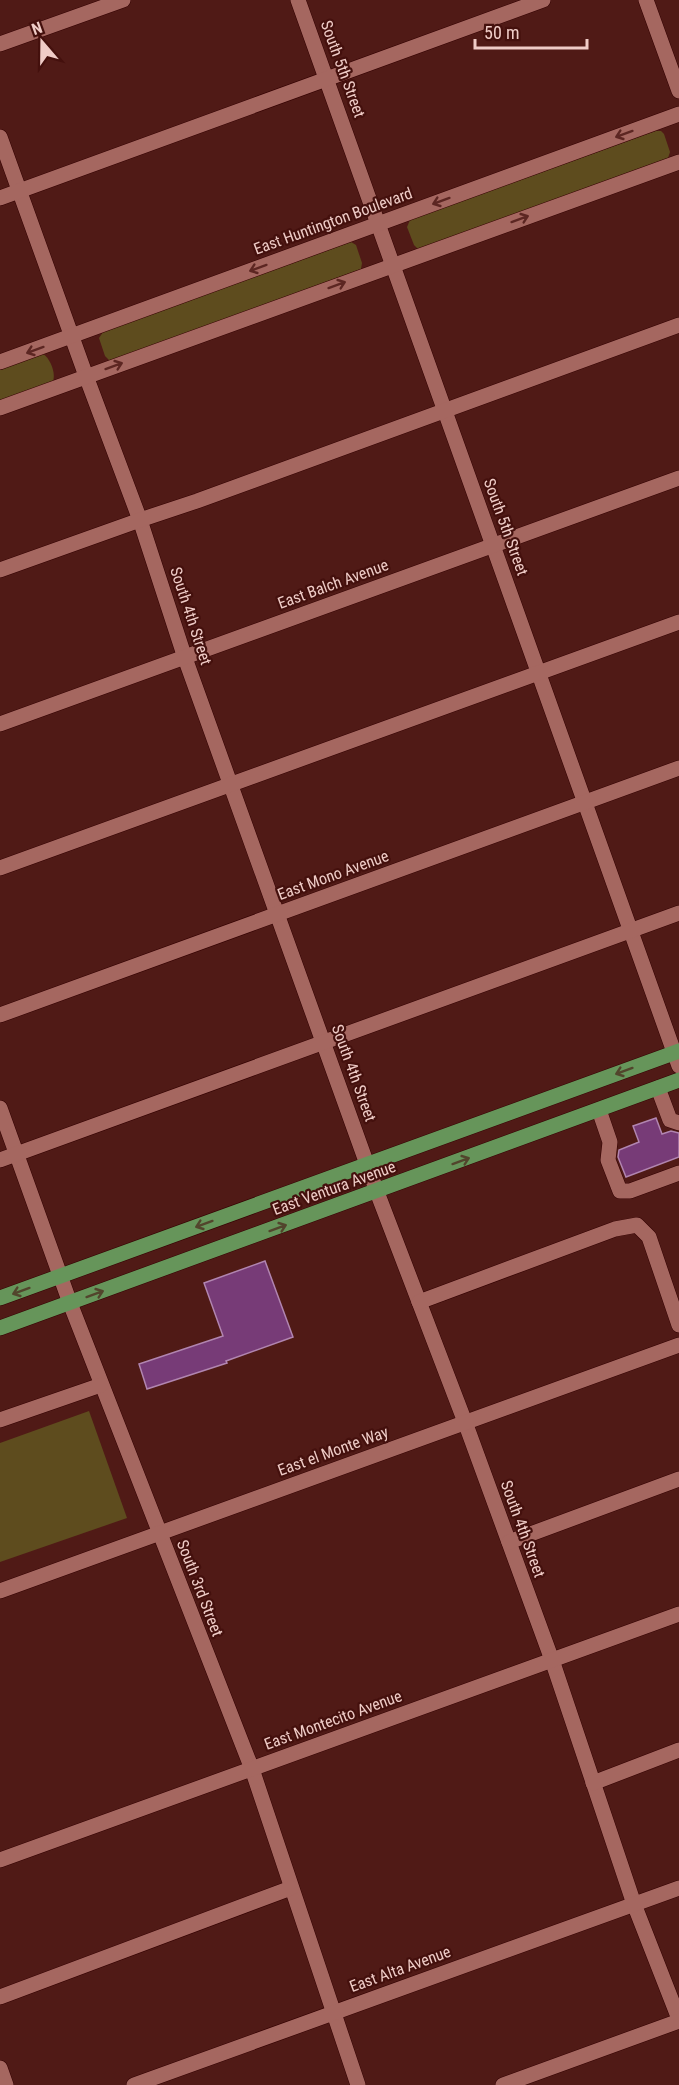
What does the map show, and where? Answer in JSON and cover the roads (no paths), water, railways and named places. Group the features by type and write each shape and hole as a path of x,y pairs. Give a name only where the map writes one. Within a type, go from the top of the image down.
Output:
{"main road":[{"name":"East Ventura Avenue","path":"0,1298 367,1165 678,1057"},
{"name":"East Ventura Avenue","path":"0,1328 679,1080"}],"street":[{"path":"0,44 123,0"},
{"name":"South 5th Street","path":"298,0 630,931 678,1057"},
{"path":"0,198 543,0"},
{"path":"645,0 679,91"},
{"name":"East Huntington Boulevard","path":"0,362 679,114"},
{"name":"South 4th Street","path":"0,137 140,520 185,658 367,1165 509,1542 552,1660 634,1904 679,2020"},
{"path":"0,408 679,162"},
{"path":"0,570 197,501 679,325"},
{"name":"East Balch Avenue","path":"0,724 679,478"},
{"path":"0,868 679,622"},
{"name":"East Mono Avenue","path":"0,1015 679,768"},
{"path":"0,1160 679,913"},
{"path":"658,1088 670,1120 679,1123"},
{"name":"South 3rd Street","path":"0,1108 101,1385 252,1769 358,2085"},
{"path":"599,1110 610,1142 608,1160 620,1191 630,1191 679,1173"},
{"path":"419,1302 615,1229 637,1225 649,1237 679,1325"},
{"name":"East el Monte Way","path":"0,1591 679,1345"},
{"path":"0,1420 101,1385"},
{"path":"509,1542 679,1479"},
{"name":"East Montecito Avenue","path":"0,1860 679,1614"},
{"path":"593,1783 679,1750"},
{"path":"0,1997 291,1888"},
{"name":"East Alta Avenue","path":"134,2085 679,1888"},
{"path":"503,2085 679,2020"},
{"path":"0,2068 6,2085"}]}
